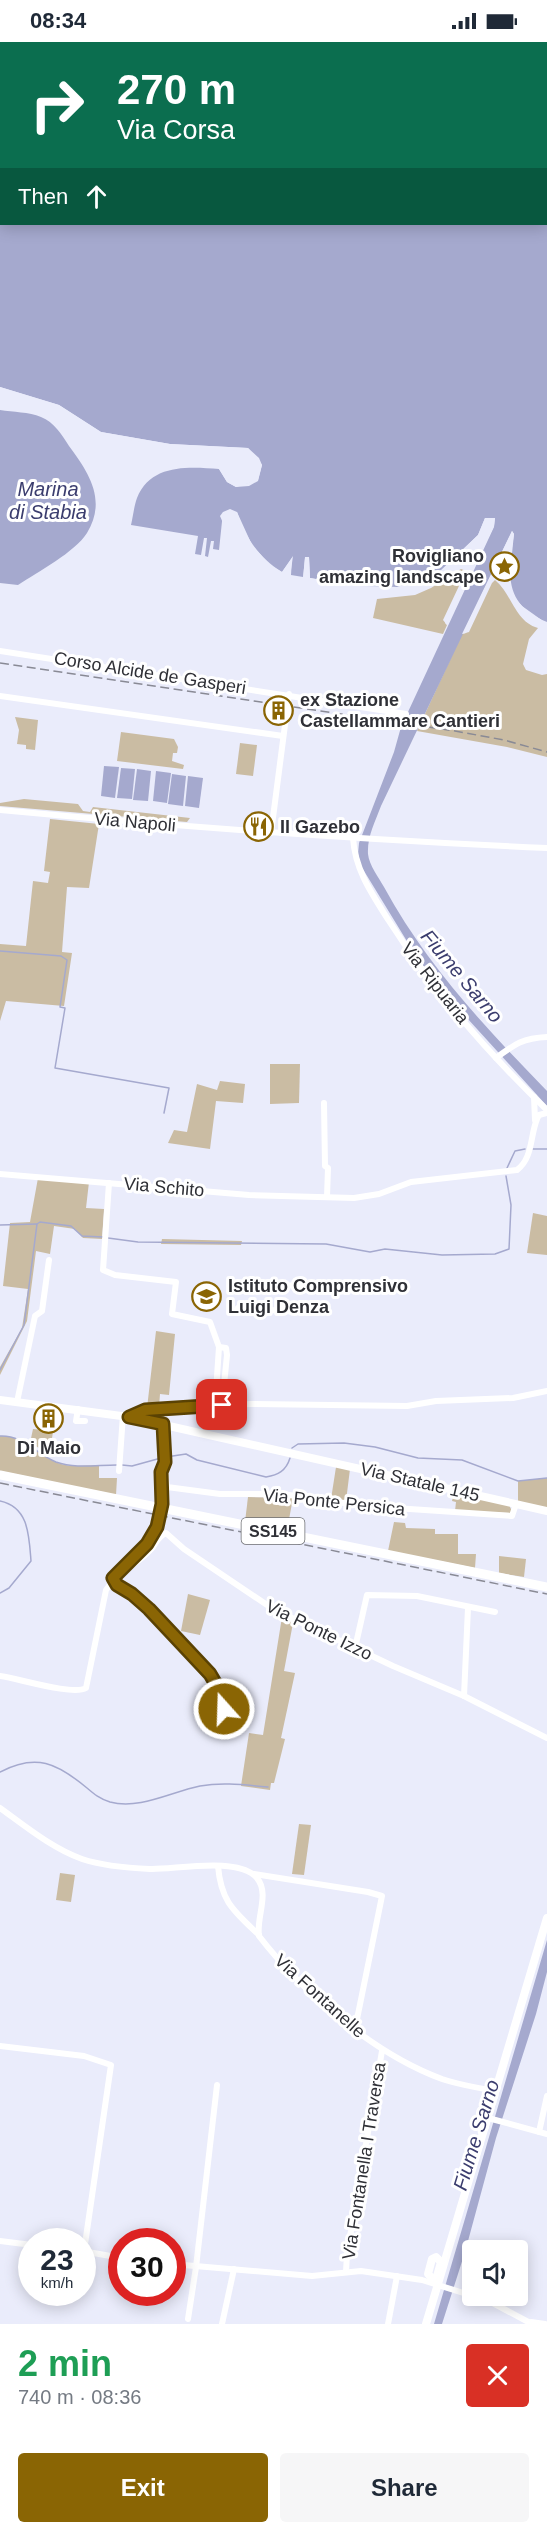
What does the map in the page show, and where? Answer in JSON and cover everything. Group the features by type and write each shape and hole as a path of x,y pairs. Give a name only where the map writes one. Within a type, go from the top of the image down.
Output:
{"highway":[{"name":"SS145","path":"0,1475 547,1587"}],"main road":[{"name":"Via Statale 145","path":"0,1400 126,1416 547,1511"},
{"path":"436,2276 456,2226 490,2118 547,1918"},
{"path":"426,2324 435,2294 436,2276 444,2248 456,2226"}],"street":[{"name":"Corso Alcide de Gasperi","path":"0,651 289,694 406,714"},
{"path":"271,833 289,694"},
{"path":"0,696 283,736"},
{"name":"Via Napoli","path":"0,810 271,833 547,848"},
{"name":"Via Ripuaria","path":"353,838 355,858 363,879 407,949 433,985 496,1058 547,1111"},
{"path":"496,1058 527,1038 547,1036"},
{"name":"Via Schito","path":"0,1174 249,1195 354,1198 379,1194 411,1182 517,1170 525,1162 535,1123 533,1096"},
{"path":"324,1103 325,1166 328,1168 327,1197"},
{"path":"535,1123 539,1115 547,1111"},
{"path":"109,1183 103,1270 115,1275 176,1282 172,1314 210,1322 219,1347 226,1348 227,1355 218,1405"},
{"path":"17,1402 35,1316 42,1311 49,1260"},
{"path":"240,1284 312,1286"},
{"path":"238,1308 300,1312"},
{"path":"119,1471 126,1416 145,1410 218,1405 407,1406 436,1401 513,1398 547,1391"},
{"path":"78,1409 76,1421 85,1421"},
{"path":"0,1676 60,1688 82,1690 86,1688 106,1590 113,1578 147,1544 158,1524 162,1504 163,1424"},
{"name":"Via Ponte Persica","path":"164,1463 167,1487 191,1491 282,1494 364,1506 512,1516 516,1504"},
{"name":"Via Ponte Izzo","path":"113,1578 137,1562 160,1536 166,1533 184,1549 255,1598 355,1648 547,1735"},
{"path":"113,1578 117,1585 149,1609 210,1674 224,1698 224,1709"},
{"path":"355,1648 367,1595 417,1596 495,1612"},
{"path":"464,1696 468,1608"},
{"path":"0,1809 72,1855 99,1864 152,1869 203,1864 382,1896 355,2029"},
{"name":"Via Fontanelle","path":"218,1866 223,1896 289,1973 382,2051 443,2079 496,2091"},
{"path":"253,1874 259,1881 263,1892 259,1936"},
{"path":"0,2046 84,2056 111,2065 86,2228"},
{"name":"Via Fontanella I Traversa","path":"346,2272 347,2254 382,2051"},
{"path":"188,2319 217,2085"},
{"path":"539,2132 547,2096"},
{"path":"490,2118 547,2134"},
{"path":"0,2241 18,2243"},
{"path":"186,2266 312,2276 361,2271 398,2276 436,2276 460,2291 489,2301 530,2323 545,2324"},
{"path":"222,2324 234,2269"},
{"path":"388,2324 398,2276"},
{"path":"511,2312 519,2324"}],"shaded area":[{"path":"461,569 466,571 443,620 447,625 443,634 373,618 377,599 415,595"},
{"path":"495,580 524,620 538,628 529,639 523,664 526,670 542,675 547,674 547,757 507,747 417,731 462,634 469,632"},
{"path":"15,717 38,720 35,750 26,749 26,745 17,744 19,730"},
{"path":"121,732 174,739 178,747 177,753 173,753 172,761 184,765 183,769 117,761"},
{"path":"240,743 257,745 253,776 236,774"},
{"path":"24,799 78,804 83,811 90,812 93,807 190,818 187,822 0,806 0,803"},
{"path":"50,819 99,824 89,888 67,887 62,952 72,953 64,1006 6,1001 0,1021 0,944 26,946 33,881 48,883 50,872 44,871"},
{"path":"270,1064 300,1064 299,1103 270,1104"},
{"path":"220,1081 245,1084 243,1103 216,1101 210,1149 168,1143 174,1130 187,1132 197,1084 217,1090"},
{"path":"38,1178 89,1182 86,1208 104,1209 102,1239 83,1238 75,1229 54,1226 50,1254 36,1251 27,1321 0,1375 0,1367 22,1328 28,1289 3,1286 10,1223 30,1222"},
{"path":"533,1213 547,1216 547,1255 527,1253"},
{"path":"162,1239 242,1241 241,1245 161,1244"},
{"path":"156,1331 175,1334 169,1395 160,1394 159,1407 147,1408"},
{"path":"33,1429 53,1431 50,1454 30,1443"},
{"path":"0,1436 15,1438 63,1465 99,1465 99,1478 117,1478 116,1495 0,1471"},
{"path":"336,1467 350,1469 346,1501 331,1499"},
{"path":"547,1478 547,1509 518,1501 518,1481"},
{"path":"454,1493 509,1505 512,1511 510,1513 455,1511 456,1502 452,1501"},
{"path":"248,1497 293,1498 287,1530 245,1522"},
{"path":"394,1522 405,1523 406,1528 435,1529 435,1534 458,1534 458,1554 476,1554 475,1568 388,1551"},
{"path":"499,1556 526,1559 524,1577 499,1573"},
{"path":"188,1594 210,1600 200,1635 181,1631"},
{"path":"282,1617 293,1623 284,1671 295,1673 281,1738 285,1739 274,1783 271,1783 270,1790 241,1786 249,1733 263,1735"},
{"path":"299,1824 311,1825 304,1875 292,1874"},
{"path":"60,1873 75,1875 71,1902 56,1900"}],"water":[{"path":"0,225 547,225 547,622 533,615 522,606 516,597 510,574 514,534 512,531 381,806 370,836 368,854 374,871 419,943 458,995 547,1091 547,1106 437,985 416,956 361,866 358,854 359,843 394,752 401,727 494,527 495,518 485,518 478,535 435,576 397,587 357,586 310,578 309,557 305,558 303,577 291,575 292,558 282,572 266,560 254,546 237,512 223,512 219,550 213,549 214,541 211,541 208,557 205,556 207,538 204,538 201,555 195,554 198,536 131,525 137,498 152,478 161,473 184,468 219,469 227,482 236,487 258,480 262,465 248,448 170,444 101,432 59,405 0,387"},
{"name":"Marina di Stabia","path":"0,410 36,415 54,425 83,466 93,487 95,498 93,521 81,540 56,561 18,585 0,583"},
{"path":"104,766 119,767 115,798 101,796"},
{"path":"121,768 135,769 132,799 117,798"},
{"path":"137,769 151,771 148,801 133,800"},
{"path":"156,771 171,773 167,803 153,801"},
{"path":"172,774 186,776 183,806 168,804"},
{"path":"188,776 203,778 199,808 185,806"},
{"name":"Fiume Sarno","path":"547,1940 547,1972 536,2014 496,2138 468,2240 462,2240 462,2261 442,2324 434,2324"}],"pier":[{"path":"0,387 59,405 101,432 170,444 248,448 259,458 262,465 258,481 249,486 236,487 227,482 219,469 222,467 229,480 236,484 248,483 255,479 258,465 256,459 247,451 170,447 100,435 58,408 0,390"},
{"path":"230,509 237,512 252,545 270,565 282,572 293,556 290,577 288,568 284,574 280,575 268,567 250,547 234,514 225,514 223,523 220,516"},
{"path":"485,518 495,518 494,526 447,625 445,623 492,521 487,521 480,537 436,579 397,590 357,589 309,581 307,571 303,580 305,557 309,557 310,578 357,586 397,587 435,576 478,535"},
{"path":"512,531 514,534 509,583 514,597 522,606 543,621 542,623 520,608 512,598 506,583 510,541 466,633 462,634"}],"waterway":[{"path":"0,951 61,956 67,960 60,1007 65,1008 55,1068 169,1088 164,1113"},
{"path":"507,1168 515,1151 525,1149"},
{"path":"533,1149 547,1149"},
{"path":"108,1238 138,1242 326,1244 370,1252 385,1249 442,1255 495,1254 509,1249 511,1205 506,1176"},
{"path":"0,1370 24,1325 37,1224 40,1222 71,1226 82,1236 103,1237"},
{"path":"0,1225 37,1224"},
{"path":"0,1436 23,1442 49,1459 64,1464 117,1465"},
{"path":"292,1448 298,1444 344,1443 375,1447 418,1458 462,1460 518,1481 547,1478"},
{"path":"166,1457 186,1454 197,1460 266,1477 281,1472 290,1458"},
{"path":"122,1465 132,1466 161,1458"},
{"path":"0,1501 10,1504 22,1516 28,1533 31,1561 9,1588 0,1593"},
{"path":"0,1772 25,1763 46,1763 66,1772 100,1798 121,1804 144,1802 200,1786 234,1784 268,1787"}],"railway":[{"path":"0,663 455,731 504,740 547,752"},
{"path":"0,1483 547,1594"}],"place":[{"name":"Rovigliano amazing landscape","path":"505,566"},
{"name":"ex Stazione Castellammare Cantieri","path":"279,710"},
{"name":"Il Gazebo","path":"259,827"},
{"name":"Istituto Comprensivo Luigi Denza","path":"207,1296"},
{"name":"Di Maio","path":"49,1419"}],"route":[{"path":"222,1405 145,1410 138,1411 129,1417 163,1424 165,1459 161,1472 162,1504 157,1527 150,1540 113,1578 117,1585 149,1609 210,1674 224,1698 224,1709"}]}
